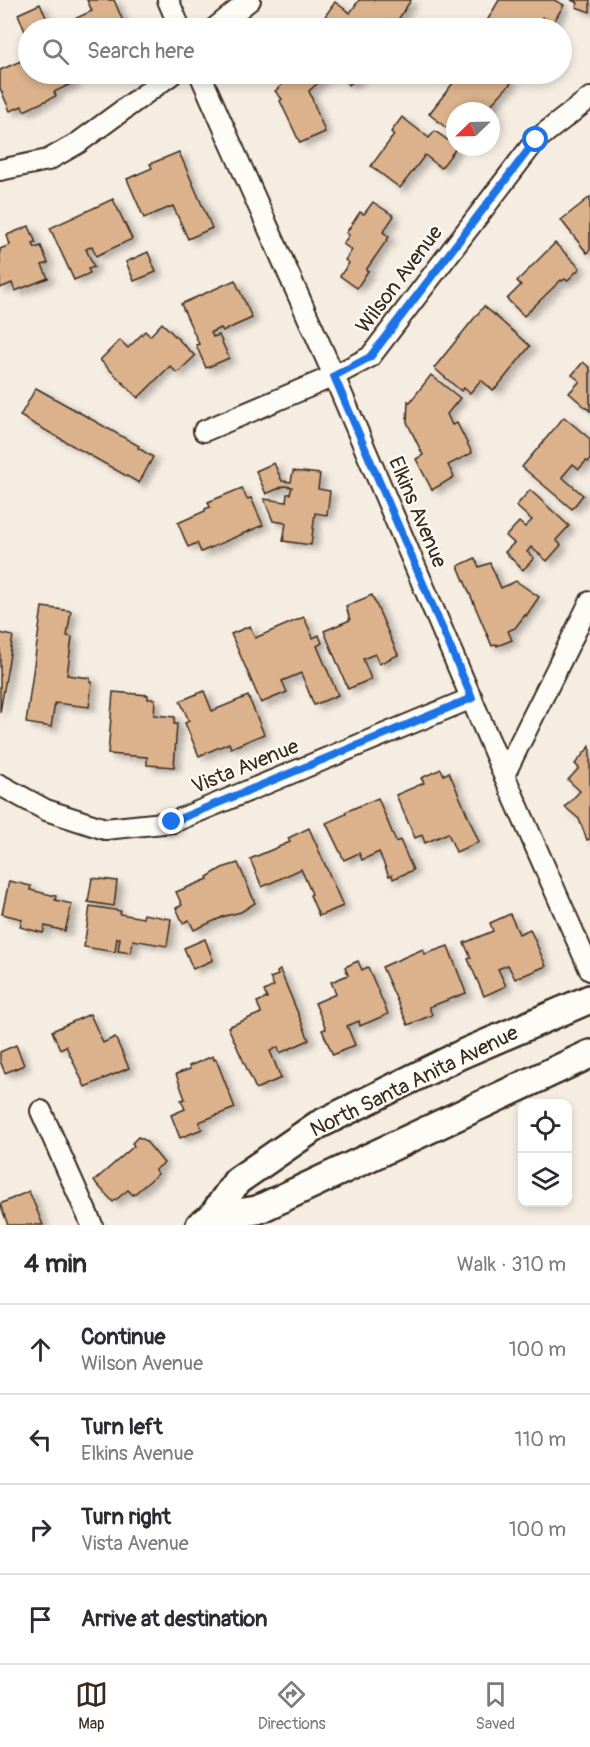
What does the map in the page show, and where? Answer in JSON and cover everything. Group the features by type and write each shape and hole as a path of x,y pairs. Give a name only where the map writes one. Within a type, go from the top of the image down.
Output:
{"street":[{"path":"168,0 176,18"},
{"path":"228,18 250,0"},
{"path":"0,170 48,160 78,144 159,84"},
{"name":"Elkins Avenue","path":"204,84 334,376 590,970"},
{"name":"Wilson Avenue","path":"204,431 334,376 370,357 536,140 590,98"},
{"path":"504,775 590,602"},
{"name":"Vista Avenue","path":"0,785 46,810 105,829 172,822 472,698"},
{"name":"North Santa Anita Avenue","path":"206,1221 237,1181 318,1125 462,1054 590,999"},
{"name":"North Santa Anita Avenue","path":"206,1221 257,1210 590,1054"},
{"path":"41,1111 92,1225"}],"building":[{"path":"87,0 114,0 122,18 77,18 92,11"},
{"path":"359,0 411,0 399,18 324,18 335,2 350,13"},
{"path":"499,0 554,0 564,5 556,18 489,18"},
{"path":"571,0 590,0 590,12 576,7 578,3"},
{"path":"40,4 46,18 20,18 18,14"},
{"path":"18,62 18,84 71,84 54,92 56,96 24,111 22,106 10,111 0,88 0,70"},
{"path":"283,84 317,84 309,91 325,132 300,143 280,101 282,99 275,91"},
{"path":"452,84 510,84 493,102 446,102 446,128 429,114"},
{"path":"402,117 429,138 435,131 446,139 446,156 450,156 441,168 425,155 400,188 371,166 394,135 391,132"},
{"path":"179,152 212,228 188,239 173,206 144,218 127,179 152,168 150,164"},
{"path":"590,197 590,250 587,253 561,220"},
{"path":"113,199 132,239 96,256 92,246 86,249 94,267 88,269 90,273 74,280 50,228"},
{"path":"373,202 394,216 383,232 389,237 366,270 368,271 357,288 340,276 349,263 345,260 352,250 343,244 349,235 346,233 360,212 364,214"},
{"path":"29,226 36,243 33,244 35,248 41,246 48,263 42,265 48,278 15,291 12,283 0,288 0,249 10,245 7,235"},
{"path":"555,243 580,268 567,281 561,280 524,316 507,299 521,285 517,281"},
{"path":"148,252 156,272 134,281 126,262"},
{"path":"235,280 252,318 223,331 221,328 211,332 213,337 219,335 229,358 206,368 196,345 199,344 181,304"},
{"path":"484,306 530,346 497,387 493,390 481,380 470,393 464,388 461,391 434,368"},
{"path":"162,323 195,356 177,373 170,366 138,398 100,360 120,340 128,348 145,331 150,336"},
{"path":"583,362 590,368 590,411 569,393 580,381 572,375"},
{"path":"431,375 460,398 447,414 452,425 457,423 472,453 448,465 454,477 432,490 416,459 423,455 407,422 408,401 410,402"},
{"path":"36,388 139,446 138,448 153,457 139,483 20,416"},
{"path":"564,417 590,439 590,460 579,469 573,464 562,477 583,495 572,509 522,467"},
{"path":"274,463 282,481 291,482 293,471 320,474 318,489 330,491 327,515 315,513 311,545 283,541 286,523 273,521 264,499 286,502 287,494 290,494 292,487 284,486 266,494 256,471"},
{"path":"242,488 247,499 251,498 263,525 201,552 197,543 188,547 178,523 205,511 210,507 208,502"},
{"path":"530,490 569,526 556,540 561,545 547,561 531,547 527,552 534,558 523,570 505,552 514,543 506,536 519,522 525,527 532,520 516,506"},
{"path":"475,558 479,567 490,563 501,588 516,581 539,597 526,616 515,628 508,631 512,640 497,646 497,644 492,646 458,566"},
{"path":"372,595 398,655 379,664 375,654 363,659 371,679 348,689 324,631 350,620 346,606"},
{"path":"42,607 71,611 67,636 72,637 67,675 90,678 92,682 89,707 55,703 51,727 26,723"},
{"path":"304,617 313,638 319,635 322,643 317,646 338,695 314,705 301,673 282,681 287,692 261,703 231,634 250,626 255,638"},
{"path":"0,633 13,636 0,713"},
{"path":"204,691 212,711 248,696 264,734 231,748 229,743 199,756 185,723 189,721 180,701"},
{"path":"113,692 148,695 148,699 155,699 154,715 175,717 174,724 177,724 174,767 147,765 147,757 108,754"},
{"path":"590,746 590,839 587,840 579,819 565,807 580,791 568,780 579,768 575,764"},
{"path":"441,769 444,775 449,772 479,842 456,852 448,833 425,843 422,835 415,838 396,795 424,783 421,778"},
{"path":"378,798 396,842 400,840 413,870 393,879 392,875 389,876 379,852 362,860 359,853 344,860 326,823"},
{"path":"309,828 343,906 319,916 301,869 262,887 250,859 290,842 288,838"},
{"path":"238,863 255,903 241,912 225,916 194,930 189,920 183,923 176,908 182,905 176,892 208,879 207,877 222,868"},
{"path":"92,878 117,881 114,906 88,902"},
{"path":"9,881 31,886 30,890 56,896 55,900 72,904 65,931 45,926 43,933 20,927 22,919 2,914"},
{"path":"90,906 121,911 120,914 143,918 144,914 171,919 167,946 133,940 131,953 118,951 120,938 117,938 115,952 84,947"},
{"path":"510,914 519,934 530,929 546,966 515,979 508,965 498,969 506,986 484,996 468,959 471,958 464,943 493,931 490,923"},
{"path":"205,939 213,960 193,969 184,948"},
{"path":"448,946 466,993 429,1007 432,1015 408,1025 382,967 423,949 425,954"},
{"path":"358,961 362,970 368,967 388,1014 360,1026 359,1021 347,1026 355,1045 333,1055 322,1030 326,1029 315,1003 336,994 331,982 348,975 345,967"},
{"path":"280,970 309,1040 280,1053 278,1047 270,1051 281,1078 256,1089 228,1027 261,1013 257,1002 267,998 264,991 274,986 270,978 278,975 277,972"},
{"path":"90,1014 103,1043 115,1037 129,1068 85,1087 66,1046 60,1049 52,1031"},
{"path":"16,1045 24,1065 5,1073 0,1061 0,1052"},
{"path":"213,1056 235,1108 199,1122 202,1129 180,1138 171,1115 185,1109 181,1100 185,1099 176,1074"},
{"path":"138,1137 145,1140 164,1163 155,1170 158,1174 133,1195 128,1190 113,1202 94,1181 134,1146 132,1143"},
{"path":"29,1191 43,1225 8,1225 0,1204"}],"route":[{"path":"172,822 472,698 334,376 370,357 536,140"}]}
